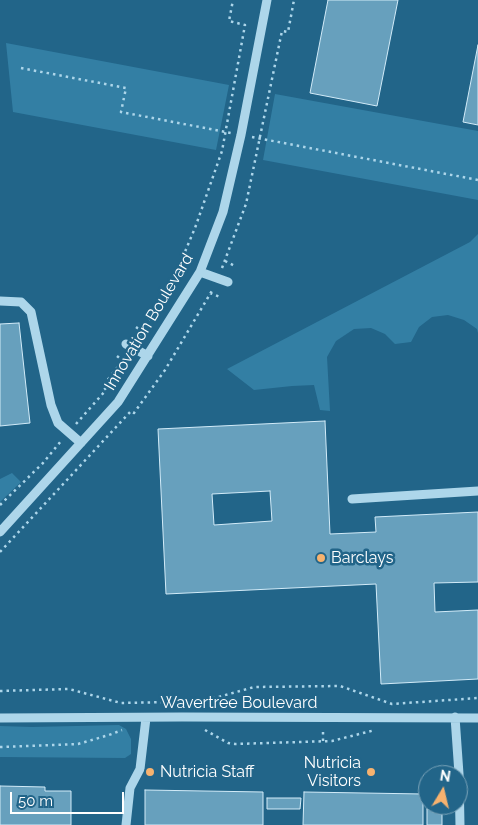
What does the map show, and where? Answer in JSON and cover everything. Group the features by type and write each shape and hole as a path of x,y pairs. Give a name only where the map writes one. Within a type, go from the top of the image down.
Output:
{"street":[{"name":"Innovation Boulevard","path":"0,532 118,402 200,272 223,212 267,0"},
{"path":"200,272 228,282"},
{"path":"0,300 21,302 31,312 51,405 58,423 81,443"},
{"path":"129,346 148,356"},
{"path":"352,498 478,491"},
{"path":"126,825 130,788 140,769 142,717"},
{"path":"455,717 460,825"},
{"name":"Wavertree Boulevard","path":"0,718 478,718"}],"path":[{"path":"0,505 43,463 106,390 103,386 124,361 129,346 143,332 174,278 195,228 222,151 245,25 229,21 233,0"},
{"path":"21,68 126,88 121,112 231,133"},
{"path":"248,136 478,180"},
{"path":"224,261 235,266"},
{"path":"210,293 220,297"},
{"path":"136,327 143,332"},
{"path":"117,356 124,361"},
{"path":"0,690 70,689 121,702 164,702 216,698 254,687 340,686 392,704 478,698"},
{"path":"0,747 78,744 109,735 132,725 142,717"},
{"path":"182,717 228,743 235,744 332,741 375,730"}],"shaded area":[{"path":"6,43 229,85 216,150 13,112"},
{"path":"275,94 478,131 478,200 263,160"},
{"path":"478,234 478,333 477,329 464,320 448,315 432,317 419,327 411,342 395,344 385,334 371,328 354,329 336,341 327,357 330,411 320,410 314,385 254,390 227,369 470,242"},
{"path":"12,473 21,482 0,502 0,479"},
{"path":"119,725 126,729 131,739 131,754 125,758 0,757 0,726"}],"building":[{"path":"328,0 398,0 377,106 310,93"},
{"path":"478,45 478,125 463,122"},
{"path":"19,323 30,423 0,426 0,324"},
{"name":"Barclays","path":"325,421 330,534 376,532 375,517 478,512 478,582 434,583 435,612 478,610 478,679 381,684 376,584 166,594 158,429","holes":["270,491 272,521 214,525 212,494"]},
{"path":"0,786 45,787 45,791 71,791 71,825 0,825"},
{"path":"145,790 263,792 263,825 145,825"},
{"path":"304,792 418,794 418,815 423,815 423,825 303,825"},
{"path":"267,798 301,798 300,809 267,809"},
{"path":"427,815 442,815 442,825 427,825"}],"place":[{"name":"Barclays","path":"321,558"},
{"name":"Nutricia Staff","path":"150,772"},
{"name":"Nutricia Visitors","path":"371,772"}]}
